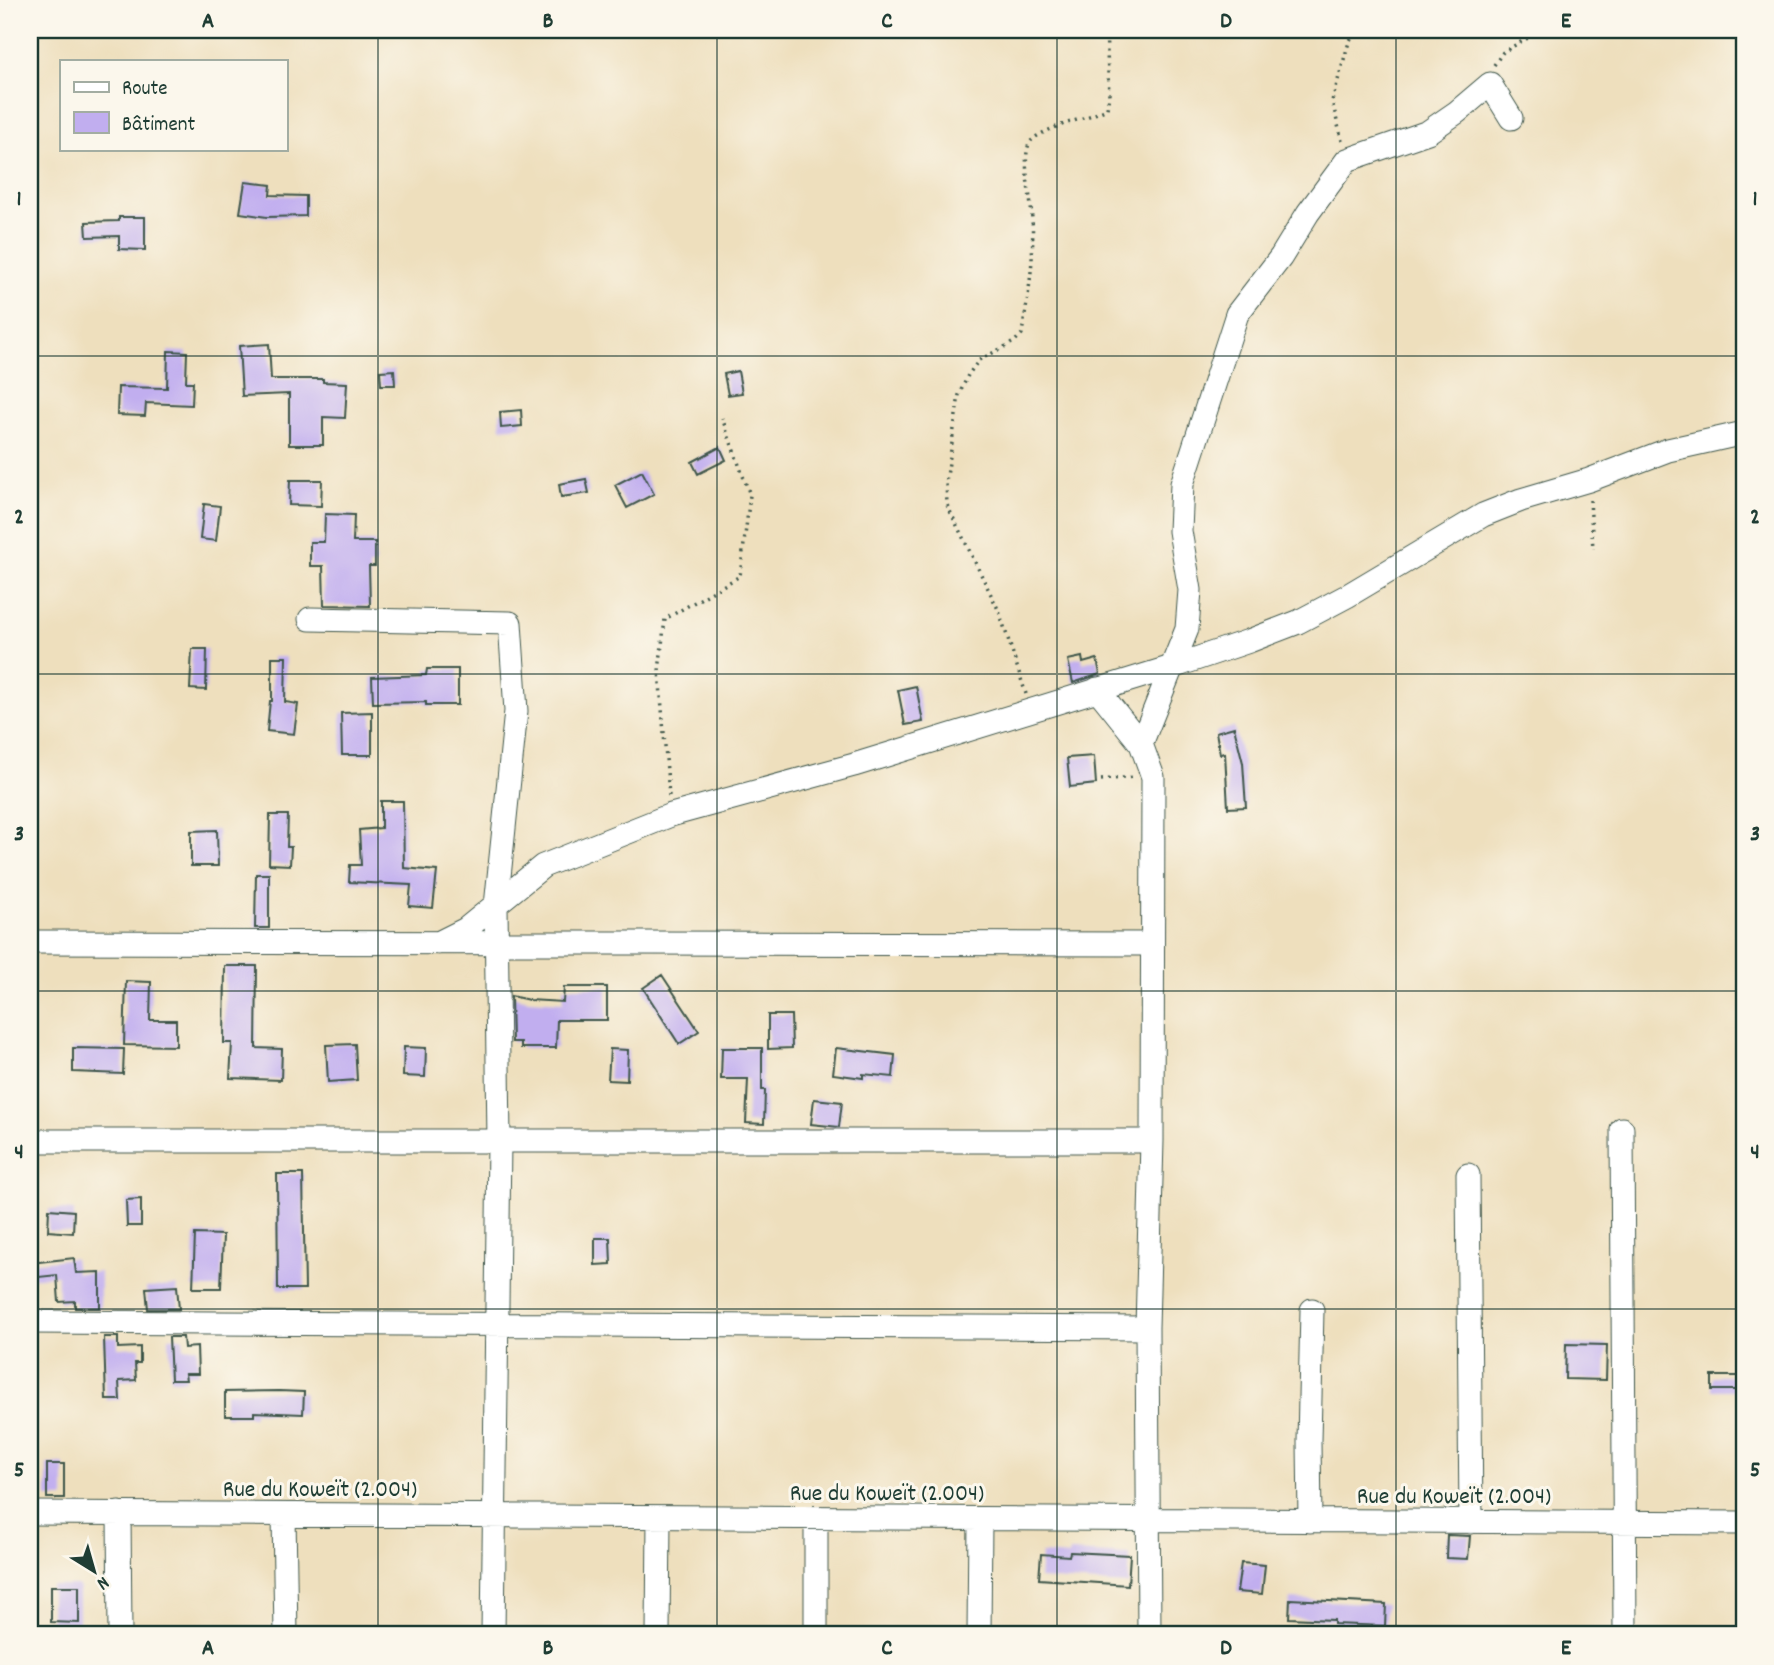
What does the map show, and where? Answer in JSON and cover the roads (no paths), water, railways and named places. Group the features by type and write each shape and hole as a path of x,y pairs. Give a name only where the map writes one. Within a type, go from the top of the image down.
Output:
{"street":[{"path":"1141,744 1188,629 1189,581 1180,531 1182,484 1237,314 1281,257 1308,213 1347,160 1428,132 1490,84 1511,118"},
{"path":"438,943 466,929 543,866 671,815 854,765 1172,667 1298,622 1408,561 1483,515 1521,500 1589,480 1668,450 1744,433"},
{"path":"310,619 510,623 516,711 496,906 499,1141 495,1325 494,1635"},
{"path":"1097,689 1141,744 1153,777 1152,1141 1147,1328 1149,1635"},
{"path":"30,942 1152,944"},
{"path":"1622,1129 1625,1635"},
{"path":"30,1141 1152,1141"},
{"path":"1468,1175 1471,1522"},
{"path":"1310,1521 1308,1441 1312,1310"},
{"path":"30,1322 1147,1328"},
{"name":"Rue du Koweït (2.004)","path":"30,1513 1744,1523"},
{"path":"119,1513 120,1635"},
{"path":"284,1514 286,1635"},
{"path":"658,1635 659,1517"},
{"path":"816,1518 816,1635"},
{"path":"979,1635 980,1519"}]}
